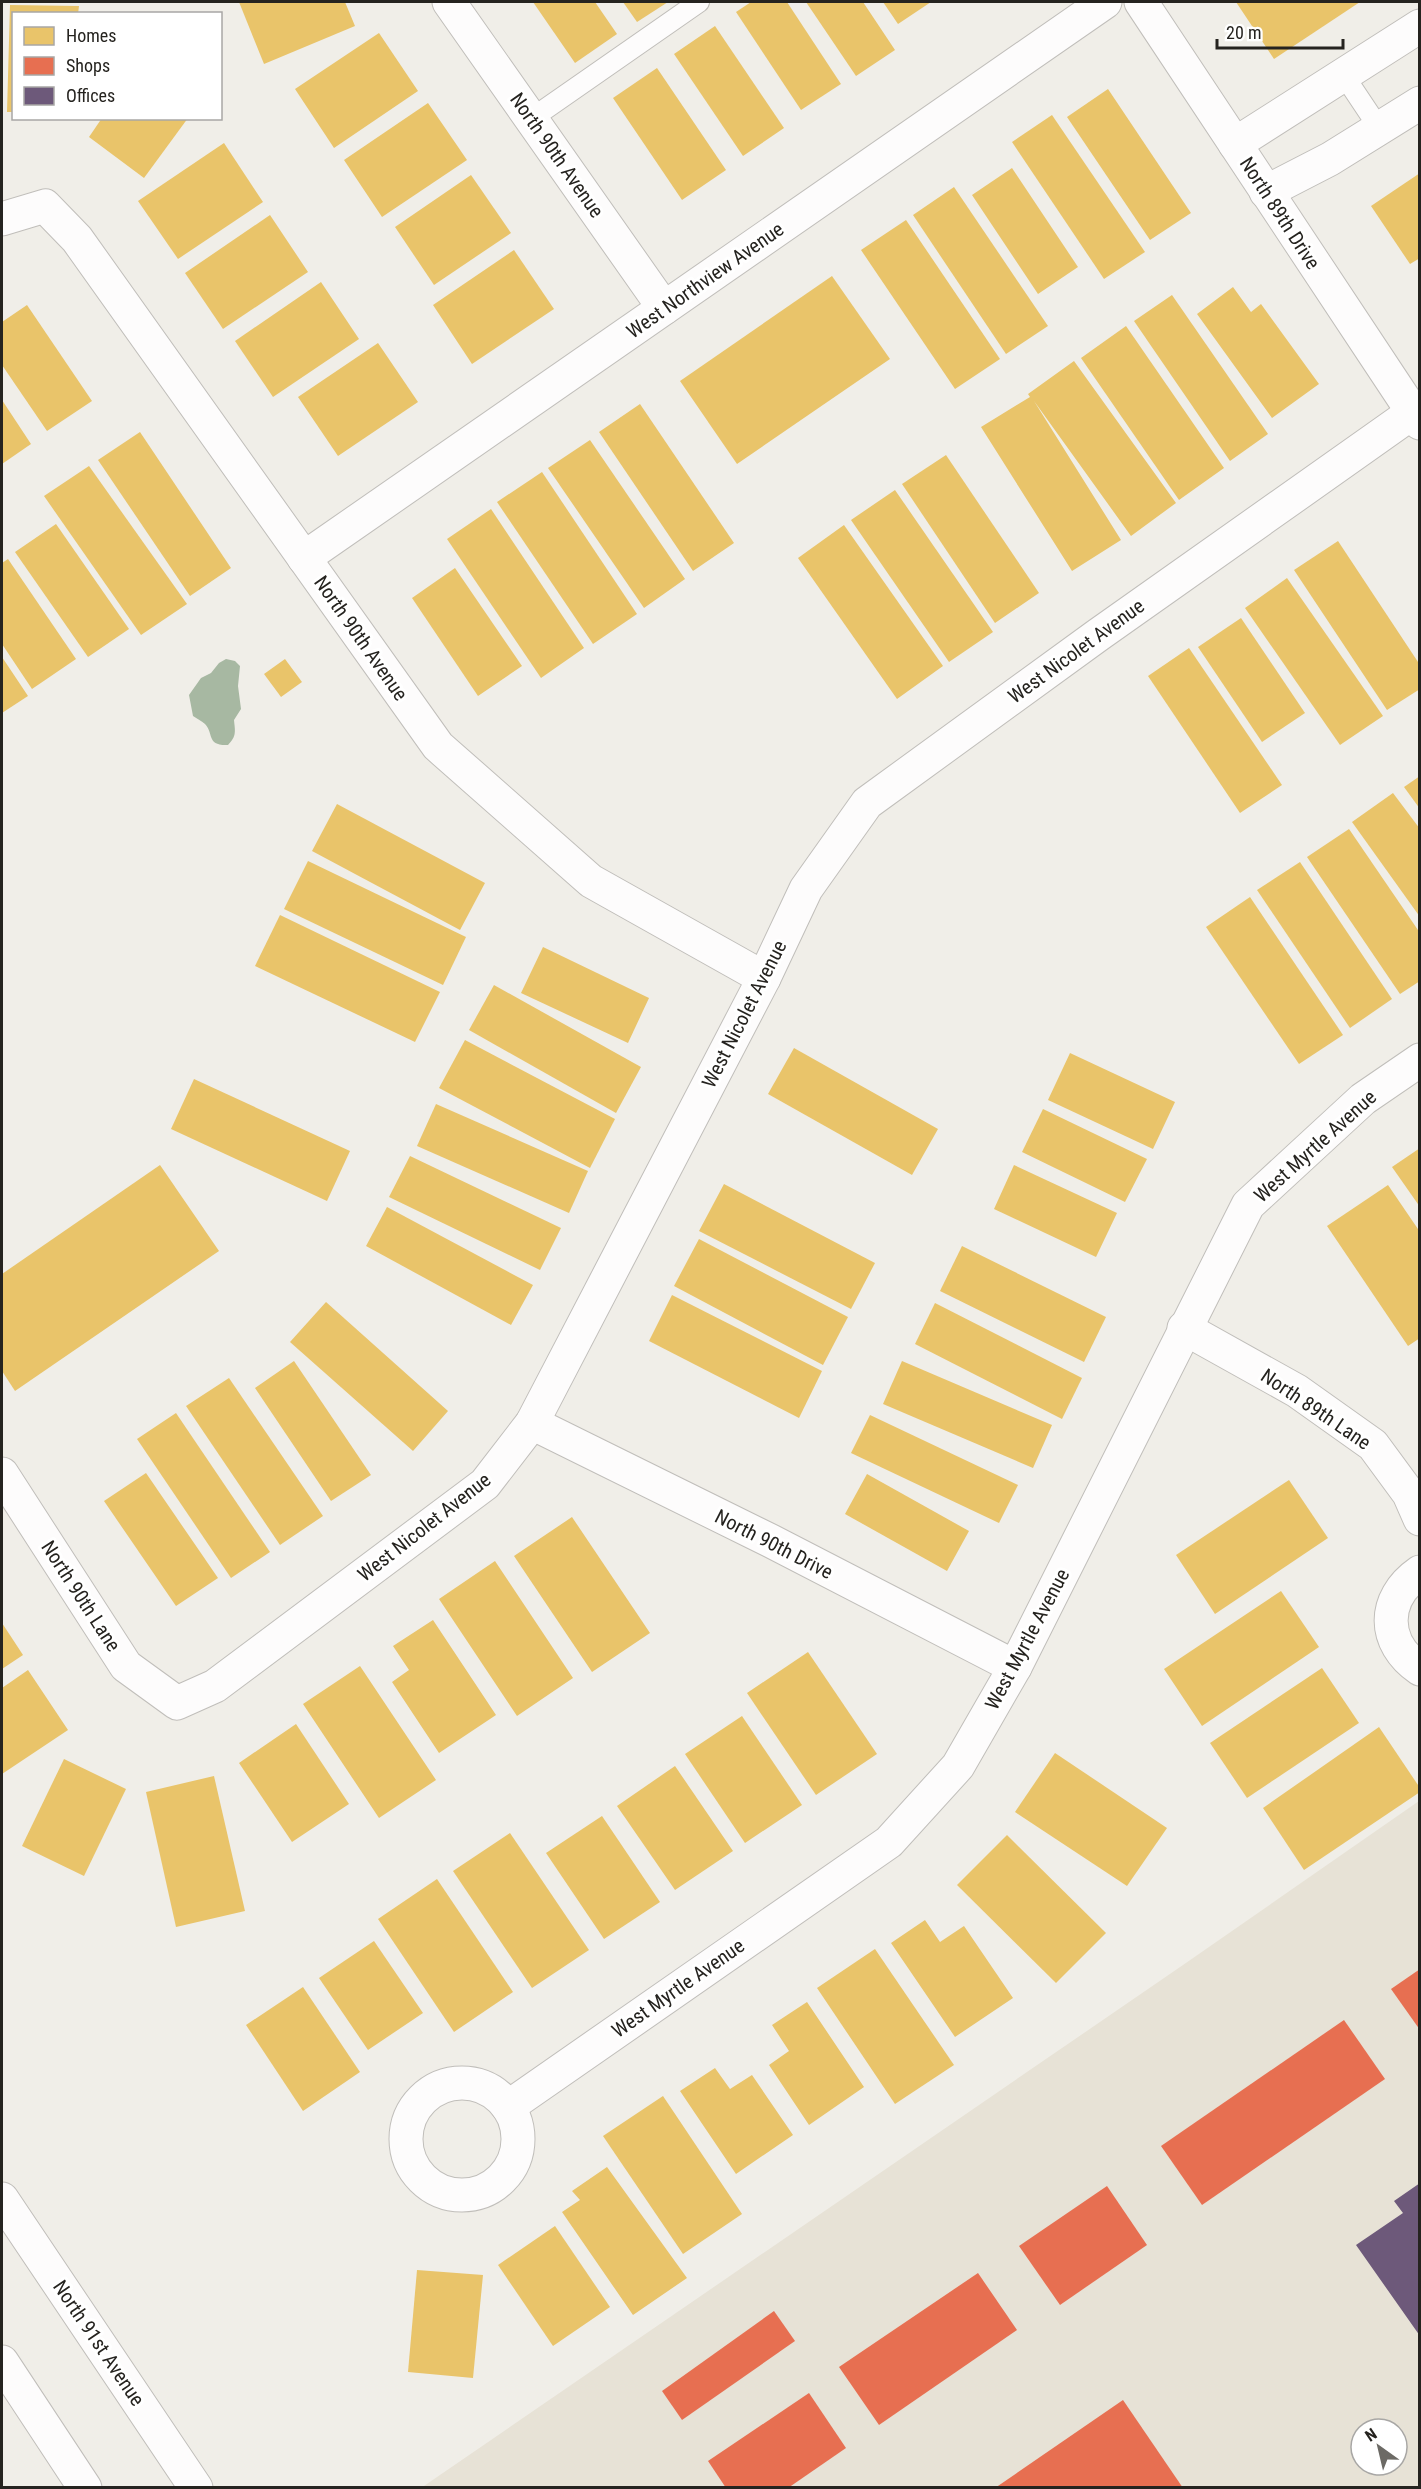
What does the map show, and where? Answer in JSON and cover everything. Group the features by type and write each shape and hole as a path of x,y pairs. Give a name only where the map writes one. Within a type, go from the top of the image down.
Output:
{"street":[{"name":"North 90th Avenue","path":"449,2 664,308"},
{"name":"West Northview Avenue","path":"304,558 1105,2"},
{"name":"North 89th Drive","path":"1141,2 1416,418"},
{"path":"1235,144 1419,26"},
{"path":"1266,192 1330,159 1419,103"},
{"name":"North 90th Avenue","path":"2,219 45,206 77,239 438,746 591,881 764,978"},
{"name":"West Nicolet Avenue","path":"177,1703 215,1686 485,1484 532,1423 764,978 806,889 867,803 1098,635 1416,418"},
{"name":"West Myrtle Avenue","path":"508,2107 889,1842 958,1766 1015,1666 1248,1205 1363,1099 1419,1060"},
{"name":"North 89th Lane","path":"1184,1328 1297,1391 1373,1445 1409,1494 1419,1519"},
{"name":"North 90th Drive","path":"532,1423 771,1541 1015,1666"},
{"name":"North 90th Lane","path":"2,1474 126,1666 177,1703"},
{"path":"1419,1572 1402,1588 1391,1612 1391,1629 1396,1646 1406,1660 1419,1670"},
{"name":"North 91st Avenue","path":"2,2199 196,2487"},
{"path":"2,2362 85,2487"}],"lane":[{"path":"531,118 699,2"},
{"path":"1343,74 1379,128"}],"shaded area":[{"path":"226,659 235,661 240,666 238,686 241,709 234,720 235,730 231,742 228,745 221,745 213,741 205,724 193,716 189,695 201,678 211,673 219,663"},
{"path":"1419,1801 1419,2487 421,2488 1183,1965"}],"building: Homes":[{"path":"239,2 345,2 355,26 264,64"},
{"path":"533,2 595,2 617,34 575,63"},
{"path":"623,2 668,2 637,22"},
{"path":"751,2 787,2 841,84 801,110 736,12"},
{"path":"806,2 863,2 895,50 856,76"},
{"path":"883,2 931,2 898,24"},
{"path":"1236,2 1360,2 1274,59"},
{"path":"10,5 79,6 78,12 12,12 12,112 7,112"},
{"path":"715,26 784,128 743,156 674,54"},
{"path":"379,33 418,91 334,148 295,89"},
{"path":"657,68 726,170 682,200 613,98"},
{"path":"1108,89 1191,213 1150,240 1067,117"},
{"path":"428,103 467,160 382,217 344,160"},
{"path":"1052,115 1145,252 1104,279 1012,142"},
{"path":"101,120 187,120 144,178 89,137"},
{"path":"224,143 263,202 178,259 138,201"},
{"path":"1012,168 1078,267 1038,294 972,195"},
{"path":"1420,173 1420,258 1410,264 1371,206"},
{"path":"471,175 511,233 434,285 395,227"},
{"path":"954,187 1048,326 1006,354 913,215"},
{"path":"270,215 308,272 223,329 185,273"},
{"path":"906,220 1000,359 955,389 861,250"},
{"path":"514,250 554,309 472,364 433,305"},
{"path":"832,276 890,359 737,464 680,381"},
{"path":"321,282 359,339 273,397 235,341"},
{"path":"1233,287 1251,312 1261,304 1319,384 1272,418 1197,314"},
{"path":"1172,295 1268,434 1230,461 1134,321"},
{"path":"27,305 92,401 47,431 2,365 2,322"},
{"path":"1126,326 1224,468 1179,500 1081,358"},
{"path":"378,343 418,402 338,456 298,397"},
{"path":"1074,361 1176,503 1131,536 1034,401 1121,540 1072,571 981,427 1030,397 1028,394"},
{"path":"2,400 31,444 2,464"},
{"path":"640,404 734,543 693,571 599,432"},
{"path":"140,432 231,568 190,596 98,460"},
{"path":"590,440 685,579 644,608 548,468"},
{"path":"946,455 1039,593 995,623 902,484"},
{"path":"89,466 187,604 141,635 44,496"},
{"path":"542,472 637,614 593,644 497,502"},
{"path":"895,490 993,632 949,662 851,520"},
{"path":"491,509 584,648 541,678 447,539"},
{"path":"56,524 129,629 88,657 15,552"},
{"path":"844,525 943,666 897,699 798,558"},
{"path":"1338,541 1420,665 1420,689 1387,710 1294,570"},
{"path":"8,559 76,659 32,689 2,644 2,563"},
{"path":"455,568 522,666 478,696 412,598"},
{"path":"1287,578 1383,716 1340,745 1245,608"},
{"path":"1241,618 1305,713 1262,742 1198,647"},
{"path":"1189,648 1282,785 1240,813 1148,676"},
{"path":"2,657 28,696 2,713"},
{"path":"285,659 302,682 281,697 264,674"},
{"path":"1420,776 1420,809 1404,787"},
{"path":"1393,793 1420,829 1420,917 1352,822"},
{"path":"337,804 485,883 460,930 312,851"},
{"path":"1349,829 1420,933 1420,981 1400,994 1307,857"},
{"path":"308,861 466,937 443,985 284,909"},
{"path":"1300,862 1392,999 1350,1028 1257,890"},
{"path":"1250,897 1343,1035 1299,1064 1206,927"},
{"path":"280,915 440,992 415,1042 255,966"},
{"path":"543,947 649,998 628,1043 521,993"},
{"path":"494,985 641,1067 616,1113 469,1030"},
{"path":"465,1040 615,1119 590,1168 439,1088"},
{"path":"794,1048 938,1129 912,1175 768,1094"},
{"path":"1070,1053 1175,1102 1153,1149 1048,1100"},
{"path":"194,1079 350,1151 327,1201 171,1129"},
{"path":"436,1104 588,1171 569,1213 417,1146"},
{"path":"1043,1109 1147,1159 1125,1202 1022,1152"},
{"path":"1420,1148 1420,1207 1392,1167"},
{"path":"410,1156 561,1228 540,1270 389,1197"},
{"path":"160,1165 219,1251 15,1391 2,1371 2,1274"},
{"path":"1014,1165 1117,1213 1096,1257 994,1209"},
{"path":"724,1184 875,1263 851,1309 699,1231"},
{"path":"1388,1185 1420,1232 1420,1338 1408,1346 1327,1226"},
{"path":"387,1207 533,1285 511,1325 366,1246"},
{"path":"699,1239 848,1317 823,1365 674,1286"},
{"path":"962,1246 1106,1317 1084,1362 940,1291"},
{"path":"672,1295 822,1371 799,1418 649,1341"},
{"path":"326,1302 448,1411 413,1451 290,1342"},
{"path":"935,1303 1082,1378 1062,1419 915,1344"},
{"path":"294,1361 371,1475 331,1501 255,1388"},
{"path":"902,1361 1052,1425 1033,1468 883,1404"},
{"path":"229,1378 323,1516 280,1545 186,1406"},
{"path":"176,1413 270,1552 231,1578 137,1439"},
{"path":"870,1415 1018,1485 999,1523 851,1453"},
{"path":"146,1473 218,1578 176,1606 104,1501"},
{"path":"867,1474 969,1531 947,1571 845,1514"},
{"path":"1289,1480 1328,1538 1215,1614 1176,1555"},
{"path":"572,1517 650,1633 592,1672 514,1556"},
{"path":"495,1561 573,1678 517,1716 439,1599"},
{"path":"1281,1591 1319,1647 1202,1726 1164,1669"},
{"path":"433,1620 496,1715 439,1753 392,1682 409,1670 393,1646"},
{"path":"2,1623 23,1655 2,1669"},
{"path":"808,1652 877,1754 816,1795 747,1693"},
{"path":"360,1666 436,1780 379,1818 303,1704"},
{"path":"1322,1668 1359,1723 1247,1798 1210,1743"},
{"path":"28,1670 68,1730 2,1774 2,1688"},
{"path":"742,1716 802,1805 745,1843 685,1754"},
{"path":"296,1724 349,1804 292,1842 239,1763"},
{"path":"1379,1727 1420,1788 1420,1792 1304,1870 1263,1808"},
{"path":"1055,1753 1167,1828 1127,1886 1015,1812"},
{"path":"64,1759 126,1789 84,1876 22,1846"},
{"path":"675,1766 733,1851 675,1890 617,1806"},
{"path":"214,1776 245,1911 176,1927 146,1792"},
{"path":"602,1816 660,1902 604,1939 546,1853"},
{"path":"510,1833 589,1950 532,1988 453,1871"},
{"path":"1007,1835 1106,1933 1056,1983 957,1885"},
{"path":"437,1879 513,1992 454,2032 378,1919"},
{"path":"925,1920 940,1942 964,1926 1013,1998 955,2037 891,1943"},
{"path":"374,1941 423,2013 368,2050 319,1978"},
{"path":"875,1949 954,2065 895,2104 817,1988"},
{"path":"303,1987 360,2072 303,2111 246,2025"},
{"path":"807,2002 864,2087 809,2125 769,2065 789,2051 772,2025"},
{"path":"715,2068 730,2089 752,2075 793,2135 736,2174 680,2091"},
{"path":"663,2096 742,2214 683,2254 603,2136"},
{"path":"607,2167 687,2278 633,2315 562,2212 580,2200 572,2191"},
{"path":"555,2226 610,2307 553,2346 498,2265"},
{"path":"417,2270 483,2275 473,2378 408,2372"}],"building: Shops":[{"path":"1420,1969 1420,2030 1391,1989"},
{"path":"1344,2020 1385,2079 1202,2205 1161,2146"},
{"path":"1107,2186 1147,2245 1060,2305 1019,2246"},
{"path":"978,2273 1017,2330 879,2425 839,2367"},
{"path":"774,2311 795,2341 682,2420 662,2391"},
{"path":"809,2393 846,2448 788,2488 726,2488 708,2461"},
{"path":"1123,2400 1183,2488 995,2488"}],"building: Offices":[{"path":"1420,2183 1420,2336 1356,2245 1403,2213 1394,2201"}]}
